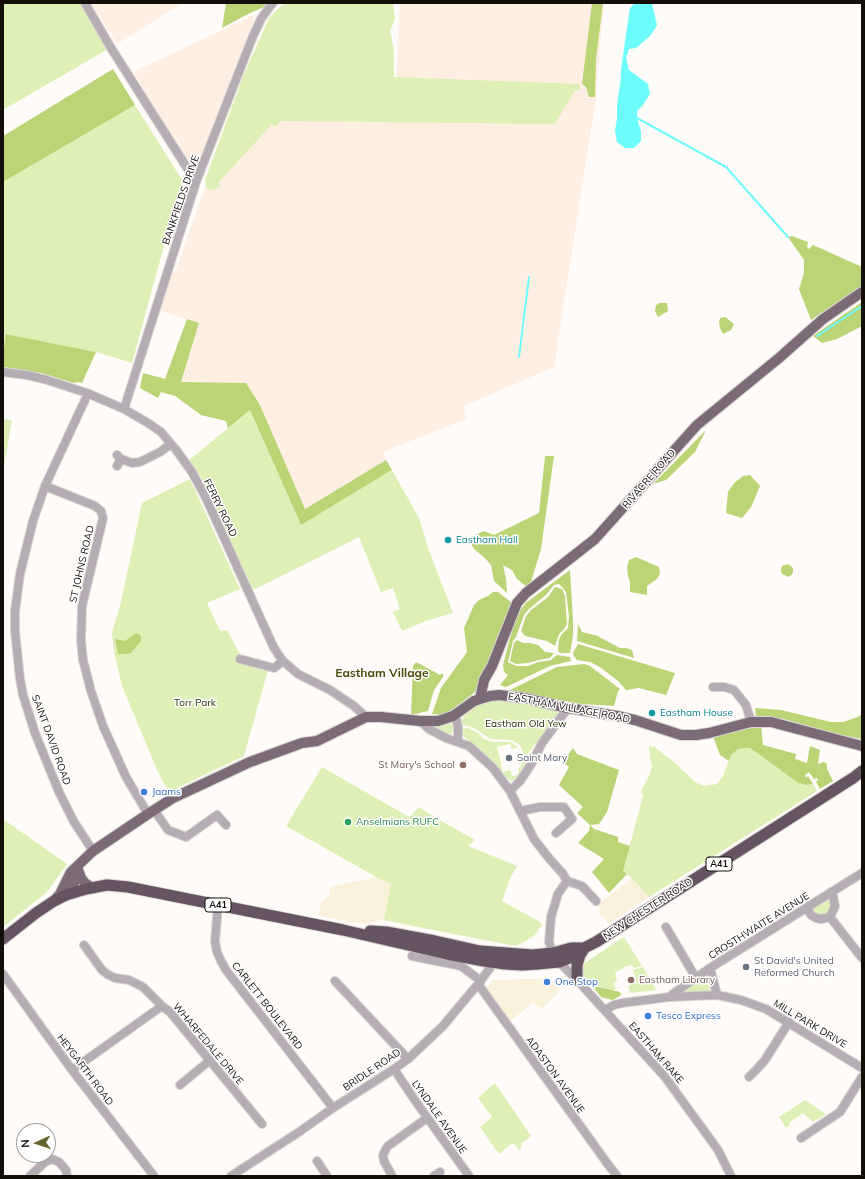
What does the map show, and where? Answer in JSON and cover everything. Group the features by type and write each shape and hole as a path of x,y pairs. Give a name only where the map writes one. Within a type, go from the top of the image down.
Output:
{"highway":[{"name":"NEW CHESTER ROAD","path":"343,930 386,932 435,941 480,951 494,957 522,965 538,964 556,957 570,958 859,775"},
{"name":"NEW CHESTER ROAD","path":"3,940 54,900 92,888 107,886 128,887 343,930 476,959 494,957"},
{"path":"577,980 577,965 584,948"}],"main road":[{"name":"RIVACRE ROAD","path":"480,699 484,680 492,666 517,603 526,593 594,539 697,425 779,358 823,319 862,292"},
{"name":"EASTHAM VILLAGE ROAD","path":"54,900 60,894 71,872 93,851 173,798 250,762 302,743 317,741 366,717 431,722 445,720 455,715 474,701 490,696 506,696 524,698 568,708 629,718 681,735 709,733 751,722 770,722 862,746"},
{"path":"77,867 81,878 92,888"},
{"path":"70,894 73,888 77,867"}],"street":[{"path":"85,3 196,182"},
{"name":"BANKFIELDS DRIVE","path":"124,409 196,182 253,36 270,5 273,3"},
{"name":"FERRY ROAD","path":"3,372 28,375 87,393 124,409 161,432 192,472 206,498 273,646 283,661 298,674 330,690 354,706 366,717"},
{"name":"SAINT DAVID ROAD","path":"85,400 45,486 33,521 20,574 15,611 15,631 23,695 35,733 50,771 74,822 93,851"},
{"path":"118,460 132,463 143,461 171,444"},
{"name":"ST JOHNS ROAD","path":"45,486 95,506 101,511 103,518 84,594 82,606 81,640 83,660 91,691 119,763 126,777 151,812 168,830 186,837 217,815 226,825"},
{"path":"240,659 274,668 283,661"},
{"path":"713,687 724,687 734,690 746,705 751,722"},
{"path":"510,791 520,781 542,744 568,708"},
{"path":"455,715 458,728 458,742"},
{"path":"420,721 429,729 446,738 469,746 493,768 510,791 534,839 564,874 567,881 582,886 596,901"},
{"path":"520,811 540,807 564,807 572,819 556,833"},
{"name":"CROSTHWAITE AVENUE","path":"669,997 710,968 862,873"},
{"path":"556,957 549,942 551,917 558,894 567,881"},
{"path":"830,917 835,906 831,892"},
{"name":"CARLETT BOULEVARD","path":"218,906 215,942 220,961 333,1108"},
{"path":"807,908 811,915 816,918 821,919 830,917"},
{"path":"830,917 862,958"},
{"path":"666,927 696,978"},
{"path":"84,945 102,970 107,974 115,978 129,980 143,988 162,1006"},
{"path":"412,956 461,966 481,981"},
{"name":"BRIDLE ROAD","path":"231,1176 408,1059 443,1026 481,981 494,957"},
{"name":"EASTHAM RAKE","path":"556,957 668,1082 718,1150 731,1176"},
{"path":"476,959 480,964 481,981"},
{"path":"710,968 717,995"},
{"name":"HEYGARTH ROAD","path":"3,974 72,1070 154,1176"},
{"path":"335,981 408,1059"},
{"name":"ADASTON AVENUE","path":"481,981 617,1176"},
{"name":"MILL PARK DRIVE","path":"605,1010 622,1003 669,997 717,995 741,1000 766,1009 862,1068"},
{"name":"WHARFEDALE DRIVE","path":"72,1070 162,1006 170,1012 262,1124"},
{"path":"749,1077 765,1060 788,1022"},
{"path":"180,1085 209,1061"},
{"name":"LYNDALE AVENUE","path":"394,1069 469,1176"},
{"path":"801,1138 840,1112 862,1077"},
{"path":"392,1176 384,1161 386,1149 427,1118"},
{"path":"30,1176 45,1162 52,1159 59,1162 66,1170 67,1176"},
{"path":"317,1161 327,1176"}],"shaded area":[{"path":"91,3 183,3 117,44"},
{"path":"400,3 604,3 595,104 554,367 464,406 466,419 383,452 386,460 305,509 260,405 181,382 199,323 158,310 170,272 175,273 244,74 396,80"},
{"path":"256,14 201,160 188,163 133,72"},
{"path":"376,877 391,884 384,920 364,924 319,916 321,902 329,896 330,887"},
{"path":"632,878 649,897 608,924 604,917 602,918 597,905"},
{"path":"550,979 560,991 542,1009 533,1003 509,1022 486,988 493,980"}],"green space":[{"path":"3,3 82,3 108,49 3,110"},
{"path":"226,3 268,3 262,8 222,28"},
{"path":"284,3 393,3 395,19 390,31 394,50 394,77 580,84 580,90 575,90 555,124 281,121 275,127 272,124 218,183 221,186 209,190 206,186 205,180 244,74 269,18"},
{"path":"592,3 603,3 596,59 595,97 589,97 586,87 582,84"},
{"path":"113,69 135,105 3,182 3,136"},
{"path":"135,105 182,180 132,363 96,352 3,334 3,182"},
{"path":"792,236 808,242 807,247 809,249 813,245 862,267 862,286 811,320 799,289 804,273 804,260 788,237"},
{"path":"862,302 862,326 837,339 822,343 813,336"},
{"path":"660,303 667,303 668,311 658,317 655,311 656,305"},
{"path":"725,317 734,324 731,330 723,334 719,322 720,318"},
{"path":"187,319 199,323 181,382 246,383 260,405 305,509 386,460 392,470 301,525 250,410 228,428 226,421 201,415 175,396 161,392 158,398 140,388 143,373 165,379"},
{"path":"5,334 96,352 82,383 74,383 41,373 3,367"},
{"path":"250,410 301,525 392,470 419,518 428,548 453,613 426,621 402,631 393,612 400,609 393,588 381,592 359,537 253,590 201,477 188,461"},
{"path":"3,419 12,420 3,472"},
{"path":"706,430 695,452 666,480 653,484"},
{"path":"545,456 554,456 541,549 531,582 527,587 517,579 512,570 503,565 507,593 494,581 491,565 474,549 468,538 484,531 494,535 539,513"},
{"path":"750,475 760,486 751,507 742,518 726,513 728,492 734,483 743,476"},
{"name":"Torr Park","path":"190,479 240,589 207,603 220,631 227,630 241,656 268,670 244,756 179,787 170,795 157,770 122,686 114,652 112,633 121,602 142,503"},
{"path":"636,557 659,567 660,574 657,579 647,586 647,595 630,592 627,567 629,560"},
{"path":"788,564 793,568 793,573 789,577 782,574 781,571 782,566"},
{"path":"570,570 573,635 570,653 560,653 558,651 559,639 568,628 569,617 566,592 559,584 554,585 546,595 524,615 516,637 513,641 508,662 516,666 529,666 538,662 551,660 557,655 570,657 571,661 550,666 506,687 500,685 508,675 504,672 503,665 516,615 527,602"},
{"path":"555,587 562,589 565,596 567,624 559,634 555,646 547,641 525,636 521,631 526,616 531,610 548,597"},
{"path":"493,592 498,592 512,603 494,657 475,692 449,712 441,715 432,714 441,688 467,652 464,628 474,605 479,600"},
{"path":"578,624 582,632 598,636 620,648 632,650 634,658 577,641"},
{"path":"136,633 140,635 141,641 131,653 118,654 115,639 125,641"},
{"path":"517,640 523,643 538,645 545,652 554,653 550,658 516,664 510,661 514,643"},
{"path":"578,644 675,673 666,695 639,688 626,690 618,681 600,667 590,662 577,660 573,653"},
{"path":"416,662 440,675 443,673 443,677 434,690 428,711 411,715 413,666"},
{"path":"584,664 590,666 620,689 618,691 614,706 582,704 523,695 508,691 557,667"},
{"name":"Eastham Old Yew","path":"510,700 555,709 558,712 558,715 526,757 524,757 522,748 519,744 511,740 491,739 474,728 463,725 460,721 470,710 488,701"},
{"path":"755,708 781,710 831,722 843,722 858,717 862,714 862,739 836,734 784,719 756,718"},
{"path":"450,723 453,725 452,733 449,734 437,730 437,726"},
{"path":"761,726 763,745 796,754 795,759 807,763 810,746 820,750 818,764 824,762 827,764 827,769 833,781 820,789 816,782 818,780 817,778 814,779 809,772 805,775 806,778 808,776 813,784 807,785 798,783 750,748 738,749 731,755 729,761 720,755 713,736"},
{"path":"468,728 478,733 484,739 493,742 508,742 518,747 512,749 510,744 497,747 503,772 510,770 512,776 518,775 518,768 521,767 521,764 535,748 530,762 517,779 511,781 487,756 463,736 461,729"},
{"path":"649,746 655,747 674,762 695,782 704,786 717,784 723,776 731,755 738,749 750,748 798,783 807,785 813,784 817,791 649,897 632,878 623,871 643,796 641,791 651,772 652,765"},
{"path":"573,748 577,754 619,770 607,812 599,824 590,825 577,813 583,807 559,785 569,767 563,762"},
{"path":"322,767 409,817 419,807 475,840 468,846 517,866 510,878 502,901 540,922 542,925 534,936 516,946 384,920 391,884 286,826"},
{"path":"3,819 67,864 47,892 3,927"},
{"path":"590,825 594,829 618,837 618,842 630,846 623,871 627,874 609,893 592,872 604,859 578,843 589,831"},
{"path":"826,899 830,899 832,903 829,912 825,915 818,916 811,910 814,906"},
{"path":"624,937 642,966 634,968 632,965 623,967 623,969 615,972 617,981 614,983 616,989 612,990 591,985 583,974 583,965"},
{"path":"643,967 656,990 630,993 628,986 630,986 629,984 637,983 633,970"},
{"path":"704,975 707,976 709,991 680,992"},
{"path":"593,987 620,992 621,995 613,1000 601,997"},
{"path":"495,1083 531,1136 522,1143 520,1150 513,1143 499,1154 480,1127 492,1117 478,1098"},
{"path":"805,1100 826,1114 813,1122 803,1113 789,1123 790,1125 786,1128 779,1117"}],"water":[{"path":"635,3 652,4 657,25 651,35 636,48 629,49 626,58 629,70 648,84 650,94 637,111 637,118 641,131 641,141 634,148 625,148 617,142 615,131 621,69 630,8"}],"waterway":[{"path":"637,118 726,167 788,237"},
{"path":"519,357 529,277"},
{"path":"817,336 862,306"}],"place":[{"name":"Eastham Hall","path":"448,540"},
{"name":"Eastham House","path":"652,713"},
{"name":"Saint Mary","path":"509,758"},
{"name":"St Mary's School","path":"463,765"},
{"name":"Jaams","path":"144,792"},
{"name":"Anselmians RUFC","path":"348,822"},
{"name":"St David's United Reformed Church","path":"746,967"},
{"name":"Eastham Library","path":"631,980"},
{"name":"One Stop","path":"547,982"},
{"name":"Tesco Express","path":"648,1016"}],"district":[{"name":"Eastham Village","path":"382,673"}]}
